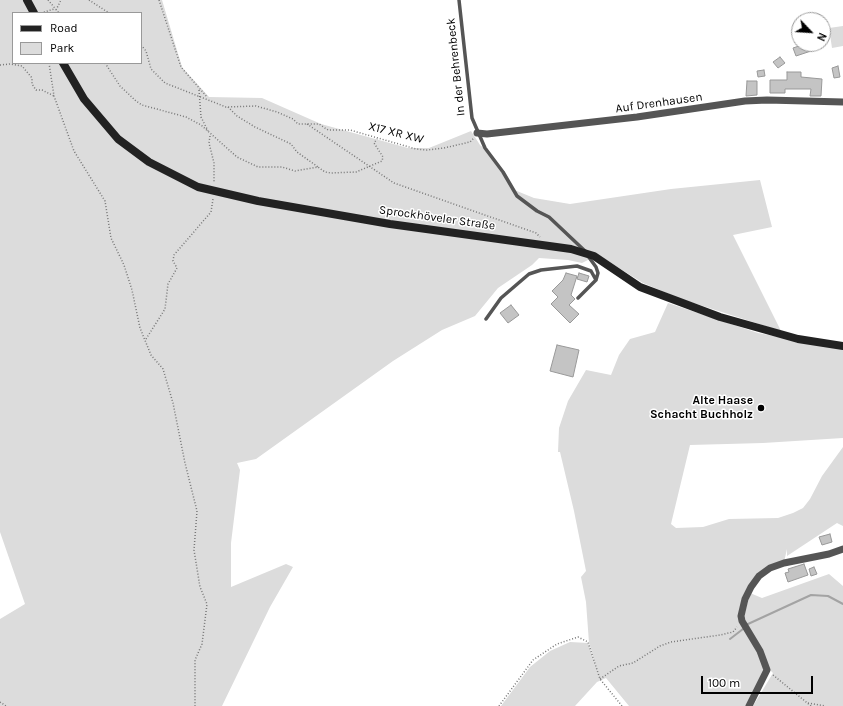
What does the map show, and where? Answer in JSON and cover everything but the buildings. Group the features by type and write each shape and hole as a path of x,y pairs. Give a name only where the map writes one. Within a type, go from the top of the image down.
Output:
{"street":[{"path":"27,0 33,12"},
{"name":"Sprockhöveler Straße","path":"64,64 84,98 118,139 149,162 198,186 258,201 383,223 547,245 587,253 640,287 686,305 761,330 798,339 843,346"},
{"name":"Auf Drenhausen","path":"477,133 630,118 745,101 767,100 843,102"},
{"path":"749,706 767,670 760,651 742,621 741,609 745,599 759,576 765,572 784,563 829,554 843,549"}],"lane":[{"name":"In der Behrenbeck","path":"459,0 472,118 484,148 503,172 517,196 537,211 549,217 587,253 596,267 598,273 596,280"},
{"path":"486,319 501,298 529,274 541,270 577,266 591,271 596,280 578,298"}],"path":[{"path":"48,0 58,12"},
{"path":"43,12 55,9 61,0"},
{"path":"89,0 107,12"},
{"path":"159,0 181,67 208,98"},
{"path":"142,46 146,51 151,69 165,83 208,98 228,107 256,106 277,112 293,119 298,124 306,124 394,183 536,233 547,245"},
{"path":"0,64 22,66 32,78 32,84 36,90 42,90 54,96"},
{"path":"49,64 54,96 74,151 105,201 110,238 124,265 132,290 140,328 152,355 163,369 173,403 185,463 197,511 194,550 200,587 207,604 202,644 195,660 195,706"},
{"path":"106,64 120,86 136,101 142,105 186,118 201,125 237,157 258,167 282,167 295,171 318,166"},
{"path":"199,89 202,117 208,132"},
{"path":"228,107 232,112 255,128 291,144 298,152 325,172 356,172 378,163 383,157 374,144 377,139"},
{"name":"X17 XR XW","path":"306,124 319,124 328,130 350,130 377,139 427,150 470,142 477,133"},
{"path":"146,339 166,309 168,284 177,268 173,261 174,255 211,212 214,190 214,163 209,142 211,134"},
{"path":"600,679 619,666 633,663 660,646 671,642 732,632 742,621"},
{"path":"499,706 533,660 557,644 578,637 588,642 600,679 622,706"},
{"path":"767,670 811,706"},
{"path":"0,702 6,706"},
{"path":"806,702 825,706"}],"green space":[{"path":"0,0 162,0 182,67 209,97 262,98 321,124 408,148 429,148 471,131 480,145 491,154 512,189 534,198 570,204 671,189 760,180 772,227 733,235 781,331 681,299 643,283 598,255 582,263 568,260 539,258 532,265 498,288 475,316 442,330 393,361 256,459 237,463 240,470 231,543 231,587 286,564 293,567 270,607 222,706 0,706 0,619 25,604 0,532"},
{"path":"843,26 843,46 832,48 831,28"},
{"path":"668,303 758,333 843,349 843,438 763,443 690,445 671,524 676,528 703,527 729,519 778,518 793,513 803,508 810,499 822,476 843,447 843,526 837,523 787,556 787,549 784,562 758,575 740,610 766,671 747,706 629,706 606,678 597,682 575,706 501,706 530,667 550,651 570,642 588,643 597,668 589,643 586,602 581,577 586,571 574,511 560,452 558,452 559,428 568,401 586,370 611,375 619,355 630,339 655,332"},
{"path":"829,574 843,586 843,706 753,706 773,673 769,669 744,617 750,593 762,598"}],"waterway":[{"path":"748,624 811,595 828,596 843,604"},
{"path":"730,639 743,629"}],"place":[{"name":"Alte Haase Schacht Buchholz","path":"761,408"}]}
